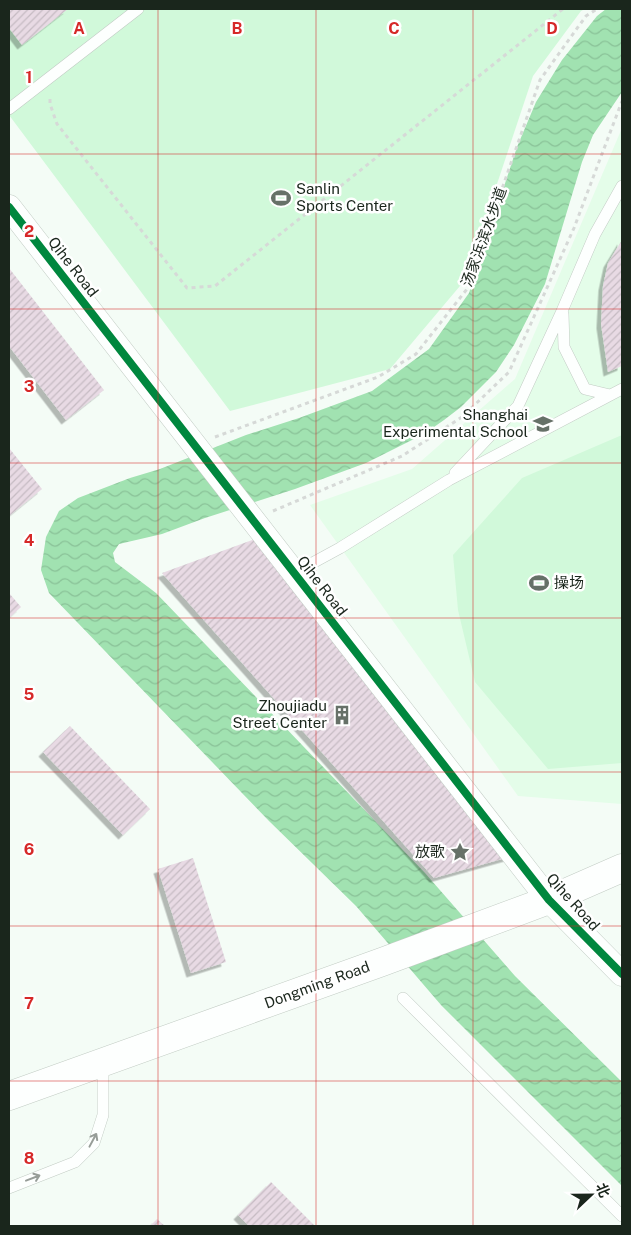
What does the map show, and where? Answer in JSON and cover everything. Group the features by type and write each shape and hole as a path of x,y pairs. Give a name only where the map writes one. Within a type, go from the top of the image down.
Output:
{"main road":[{"name":"Dongming Road","path":"9,1096 550,900 622,868"}],"street":[{"name":"Qihe Road","path":"9,208 550,900 622,974"}],"lane":[{"path":"9,109 138,9"},
{"path":"449,480 518,406 595,234 622,186"},
{"path":"562,311 564,347 585,389 610,395"},
{"path":"294,574 340,548 449,480 622,389"},
{"path":"403,998 622,1216"},
{"path":"9,1188 75,1162 94,1143 103,1115 103,1062"}],"path":[{"path":"50,104 57,124 187,288 215,286 563,9"},
{"path":"252,520 402,456 462,417 509,372 574,228 622,101"}],"shaded area":[{"name":"Sanlin Sports Center","path":"9,9 585,9 581,11 533,76 465,280 390,369 230,411 9,115"},
{"name":"Shanghai Experimental School","path":"622,128 622,804 518,796 310,505 412,469 515,379"},
{"name":"操场","path":"622,435 622,763 548,769 475,682 458,610 453,555 522,478"}],"water":[{"path":"606,9 622,9 622,92 593,135 582,162 545,284 514,345 496,372 461,407 424,434 366,463 162,534 119,544 113,553 115,562 156,593 425,873 515,976 622,1082 622,1186 441,1005 356,906 269,821 49,593 41,570 46,537 59,511 78,498 130,478 160,469 246,435 372,391 429,349 469,293 517,147 536,102 562,60 597,16"}],"building":[{"path":"9,9 68,9 22,45 9,28"},
{"path":"622,240 622,366 608,372 601,324 603,286 608,263"},
{"path":"9,268 104,390 66,420 9,346"},
{"path":"9,448 42,489 9,516"},
{"name":"Zhoujiadu Street Center","path":"255,539 509,857 434,878 162,573"},
{"path":"9,593 21,607 9,618"},
{"path":"70,726 150,809 123,835 43,752"},
{"path":"193,858 226,962 191,973 158,869"},
{"path":"271,1182 315,1226 249,1226 238,1215"},
{"path":"157,1219 165,1226 150,1226"}],"cycle path":[{"path":"9,207 549,900 622,974"}],"place":[{"name":"Sanlin Sports Center","path":"281,198"},
{"name":"Shanghai Experimental School","path":"543,424"},
{"name":"操场","path":"539,583"},
{"name":"Zhoujiadu Street Center","path":"342,715"},
{"name":"放歌","path":"460,852"}]}
